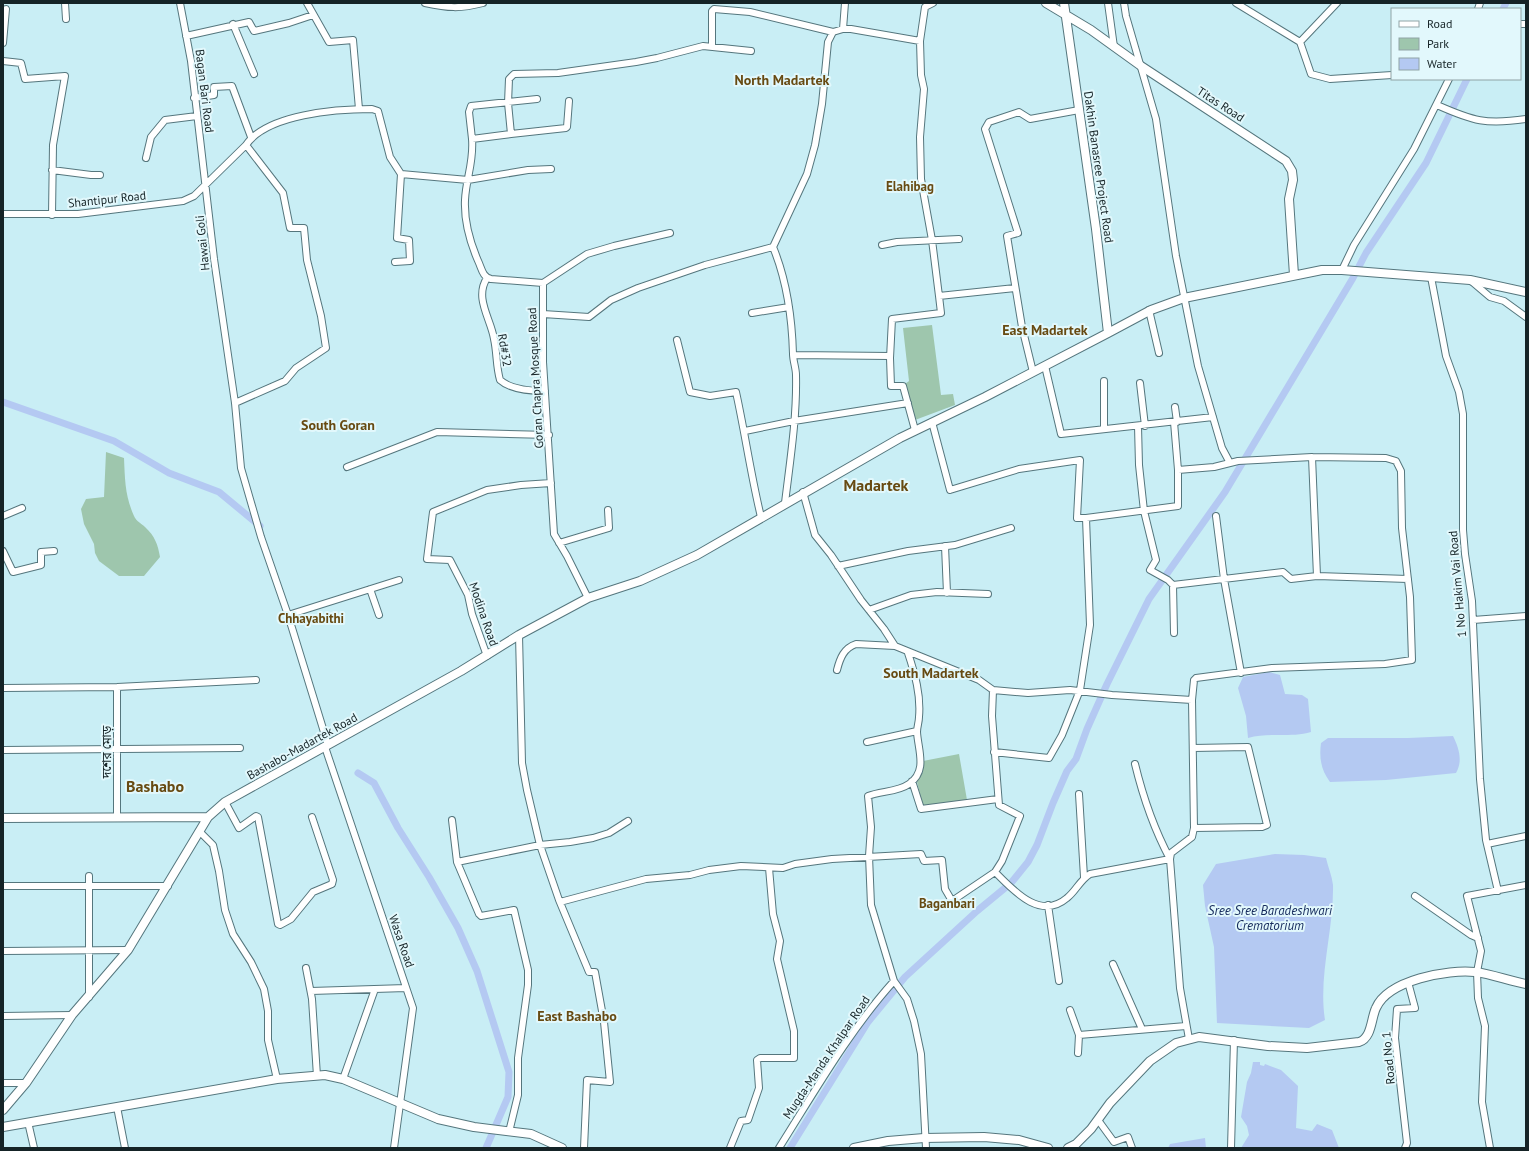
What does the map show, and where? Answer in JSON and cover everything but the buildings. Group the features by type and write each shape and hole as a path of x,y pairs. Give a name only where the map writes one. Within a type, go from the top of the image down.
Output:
{"street":[{"path":"65,3 66,19"},
{"name":"Bagan Bari Road","path":"180,3 191,61 196,116 206,183"},
{"path":"425,3 443,7 465,8 483,3"},
{"path":"843,29 845,3"},
{"path":"915,430 903,386 891,386 890,356 892,319 941,313 932,240 920,171 920,137 924,89 921,75 920,41 925,7 933,3"},
{"name":"Titas Road","path":"1046,3 1091,30 1141,66 1286,161 1290,166 1293,180 1289,199 1294,275"},
{"name":"Dakhin Banasree Project Road","path":"1064,3 1096,230 1108,334"},
{"path":"1108,3 1114,47"},
{"path":"1124,3 1126,16 1156,119 1184,298 1198,366 1222,448 1230,462"},
{"path":"1236,3 1300,42 1310,74 1330,80 1391,76"},
{"path":"1300,42 1338,3"},
{"path":"309,4 313,16 329,42 353,40 359,109"},
{"path":"712,46 712,11 714,9 750,12 833,32 843,29 920,41"},
{"path":"3,10 6,10 3,43"},
{"path":"186,36 233,24 249,22 254,31 313,16"},
{"path":"233,24 254,74"},
{"path":"785,503 794,421 796,374 793,355 794,339 783,270 773,247 807,174 815,145 822,104 828,42 833,32"},
{"path":"511,134 508,103 509,79 514,74 558,73 636,62 657,58 688,48 712,46 751,51"},
{"path":"3,60 21,63 24,79 65,76 52,145 52,215"},
{"path":"1346,271 1354,245 1414,148 1449,80"},
{"path":"194,98 212,97 214,95 214,87 232,86 251,137 297,117 326,110 372,109 378,111 390,157 401,174 397,238 409,240 410,261 395,262"},
{"path":"537,99 508,103 477,104 471,106 469,112 473,155 465,200 467,228 474,251 486,278 543,283 587,254 670,233"},
{"path":"472,139 566,128 568,127 569,101"},
{"path":"1437,105 1461,116 1484,122 1526,119"},
{"path":"1033,372 1022,327 1007,236 1018,233 984,129 986,124 1019,112 1030,119 1078,110"},
{"path":"146,158 151,137 165,120 196,116"},
{"name":"Shantipur Road","path":"3,214 52,215 84,213 183,201 194,196 246,145 251,137"},
{"path":"235,403 285,381 296,368 326,348 321,316 307,260 304,228 290,228 283,194 279,186 246,145"},
{"path":"401,174 468,180 528,170 551,169"},
{"path":"52,170 100,175"},
{"name":"Hawai Goli","path":"206,183 220,301 235,403 241,468 262,537"},
{"path":"882,245 959,239"},
{"path":"542,314 589,317 611,300 638,288 705,265 773,247"},
{"name":"Bashabo-Madartek Road","path":"3,1110 26,1083 72,1015 128,950 168,886 208,817 225,802 487,656 519,635 588,598 640,581 684,561 803,492 915,430 1108,334 1149,310 1184,298 1322,270 1470,280 1526,292"},
{"name":"1 No Hakim Vai Road","path":"1431,277 1443,342 1463,414 1463,530 1472,601 1480,779 1487,844 1498,892"},
{"name":"Rd#32","path":"486,278 482,285 483,301 485,314 494,336 500,380 524,390 545,391"},
{"path":"1470,280 1490,296 1504,301 1526,317"},
{"name":"Goran Chapra Mosque Road","path":"543,283 542,314 545,391 549,435 554,534 588,598"},
{"path":"939,296 1015,288"},
{"path":"752,313 789,307"},
{"path":"1149,310 1159,353"},
{"path":"677,340 690,392 710,396 736,392 752,480 761,517"},
{"path":"793,355 890,356"},
{"path":"1045,366 1061,434 1145,426 1213,417"},
{"path":"1104,381 1104,429"},
{"path":"1140,383 1145,426"},
{"path":"744,431 794,421 908,403"},
{"path":"932,422 950,490 1019,470 1080,460 1077,518 1086,518 1144,512 1178,506 1175,407"},
{"path":"1138,426 1139,466 1144,512 1156,560 1150,570 1168,580 1172,585 1174,633"},
{"path":"347,468 437,432 549,435"},
{"path":"1178,470 1214,466 1238,461 1312,457 1386,458 1396,461 1401,471 1402,528 1408,578 1413,658 1411,661 1385,664 1272,668 1195,679 1192,700 1194,828 1192,837 1171,853 1170,859 1175,901 1180,988 1188,1039"},
{"path":"1312,457 1318,576"},
{"name":"Modina Road","path":"487,656 472,614 468,595 450,560 427,559 433,512 487,490 521,485 551,483"},
{"path":"803,492 815,535 895,646"},
{"path":"3,516 22,508"},
{"path":"559,543 609,528 608,510"},
{"path":"1216,516 1224,579 1241,673"},
{"path":"994,752 1049,758 1062,735 1080,690 1090,625 1086,518"},
{"path":"838,566 902,552 955,545 1011,528"},
{"name":"Wasa Road","path":"262,537 288,615 326,746 413,1008 394,1148"},
{"path":"945,546 947,593"},
{"path":"3,551 13,572 41,565 41,552 54,551"},
{"path":"1172,585 1283,572 1291,579 1318,576 1408,578"},
{"path":"288,615 399,580"},
{"path":"370,589 379,615"},
{"path":"869,610 911,595 947,593 988,594"},
{"path":"1473,620 1526,616"},
{"path":"519,635 522,763 540,845 560,902 589,972 595,972 604,1022 610,1082 587,1080 584,1148"},
{"path":"837,670 840,658 851,646 856,644 895,646 908,653 979,680 994,690 1028,693 1062,689 1112,695 1192,700"},
{"path":"908,653 918,688 919,716 917,731 921,762 918,775 909,784 886,792 868,796 871,827 869,856 871,905 895,982 907,999 914,1020 921,1054 924,1138 926,1148"},
{"path":"3,688 117,687 256,680"},
{"name":"দশের মোড়","path":"117,687 117,816"},
{"path":"560,902 646,879 690,875 741,866 782,868 811,862 869,856 881,857 921,854 924,861 942,860 945,889 952,901 995,872 1002,861 1020,816 999,805 992,716 994,690"},
{"path":"867,742 917,731"},
{"path":"3,750 240,748"},
{"path":"1193,748 1248,748 1266,825 1262,827 1194,828"},
{"path":"1134,764 1145,801 1160,840 1170,859"},
{"path":"912,781 921,809 998,799"},
{"path":"1079,794 1084,877"},
{"path":"225,802 239,828 258,816 278,924 280,925 292,919 313,892 332,884 333,880 312,817"},
{"path":"3,818 117,816 208,817"},
{"path":"452,820 457,862 480,915 514,910 528,970 528,985 518,1058 518,1095 509,1132"},
{"path":"457,862 540,845 593,838 609,833 628,821"},
{"path":"199,831 213,845 225,910 233,934 251,962 264,989 268,1011 268,1040 278,1079"},
{"path":"1487,844 1526,836"},
{"path":"995,872 1013,891 1032,903 1048,905 1067,899 1084,877 1090,874 1103,870 1170,859"},
{"path":"730,1148 741,1121 748,1120 759,1088 757,1060 760,1058 794,1058 794,1031 777,959 780,941 773,914 769,868"},
{"path":"89,876 89,996"},
{"path":"1490,1148 1482,1102 1485,1026 1478,998 1477,972 1481,952 1467,896 1498,892 1526,885"},
{"path":"3,886 168,886"},
{"path":"1415,896 1471,935 1478,938"},
{"path":"1048,905 1059,981"},
{"path":"3,951 128,950"},
{"path":"1113,964 1142,1029"},
{"path":"306,968 310,991 317,1076"},
{"path":"1068,1148 1076,1144 1098,1120 1110,1103 1150,1061 1176,1043 1198,1037 1234,1040 1268,1046 1307,1048 1363,1041 1369,1032 1376,1007 1386,995 1408,982 1437,974 1464,971 1477,972 1526,984"},
{"name":"Mugda-Manda Khalpar Road","path":"779,1148 873,1004 895,982"},
{"name":"Road No 1","path":"1405,1148 1407,1143 1395,1038 1397,1009 1415,1008 1408,982"},
{"path":"310,991 406,988"},
{"path":"343,1079 375,990"},
{"path":"1070,1010 1079,1035 1078,1053"},
{"path":"3,1016 72,1015"},
{"path":"1079,1035 1186,1026"},
{"path":"1231,1148 1234,1040"},
{"path":"3,1127 278,1079 317,1076 343,1079 438,1119 500,1131 531,1134 558,1147"},
{"path":"3,1083 26,1083"},
{"path":"117,1107 125,1148"},
{"path":"1098,1120 1114,1142 1128,1136 1132,1148"},
{"path":"28,1122 34,1148"},
{"path":"854,1148 888,1141 924,1138 984,1137 1019,1140 1048,1148"}],"green space":[{"path":"932,325 941,395 953,394 955,405 915,420 905,384 909,381 903,328"},
{"path":"106,452 124,458 126,488 131,509 136,519 145,527 156,541 160,557 144,576 119,576 99,561 95,553 94,544 84,524 81,509 86,499 104,497"},
{"path":"959,754 967,800 923,807 917,782 923,772 923,761"}],"water":[{"path":"1269,672 1280,675 1285,694 1302,695 1308,699 1311,732 1296,735 1264,735 1248,738 1246,716 1238,688 1243,677"},
{"path":"1453,736 1457,745 1460,759 1456,773 1386,780 1330,782 1321,764 1321,743 1328,738 1408,738"},
{"name":"Sree Sree Baradeshwari Crematorium","path":"1275,854 1304,855 1326,858 1332,878 1333,902 1323,987 1325,1020 1309,1028 1217,1023 1214,947 1205,906 1203,885 1216,864"},
{"path":"1253,1062 1260,1062 1260,1065 1264,1066 1265,1064 1281,1070 1298,1086 1296,1128 1312,1131 1317,1124 1332,1130 1339,1148 1241,1148 1249,1135 1247,1126 1241,1117 1247,1082 1251,1073"},
{"path":"1205,1138 1206,1148 1168,1148 1170,1144"}],"waterway":[{"path":"1504,8 1506,3"},
{"path":"790,1148 868,1022 905,977 977,911 1011,883 1028,862 1037,845 1067,771 1076,759 1087,729 1107,684 1149,599 1225,492 1353,278 1366,253 1426,163 1467,80"},
{"path":"3,402 114,441 169,473 219,492 260,526"},
{"path":"358,773 374,783 398,828 429,877 458,928 477,971 509,1072 508,1097 486,1148"}],"district":[{"name":"North Madartek","path":"782,80"},
{"name":"Elahibag","path":"910,186"},
{"name":"East Madartek","path":"1045,330"},
{"name":"South Goran","path":"338,425"},
{"name":"Madartek","path":"876,485"},
{"name":"Chhayabithi","path":"311,618"},
{"name":"South Madartek","path":"931,673"},
{"name":"Bashabo","path":"155,786"},
{"name":"Baganbari","path":"947,903"},
{"name":"East Bashabo","path":"577,1016"}]}
